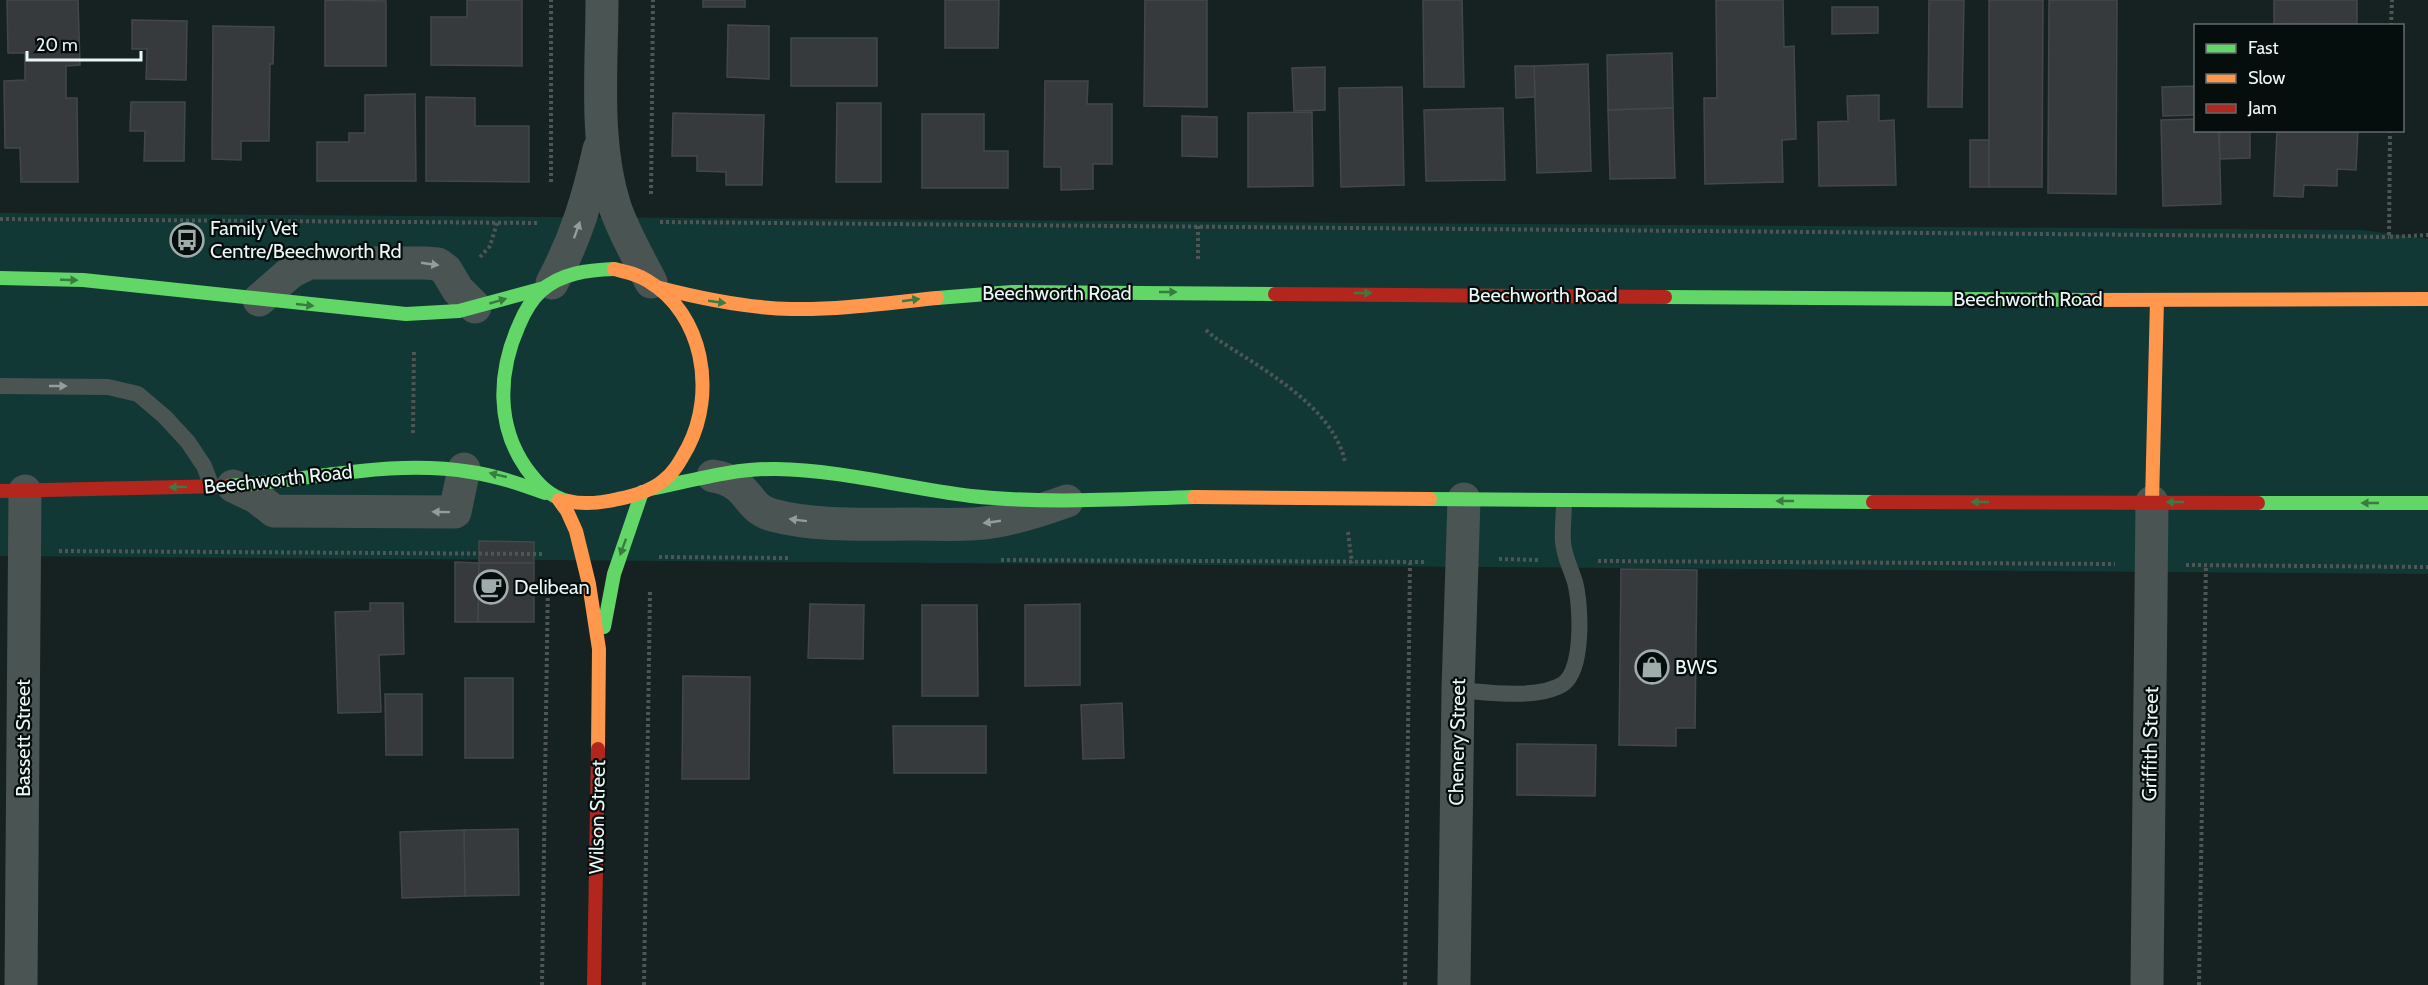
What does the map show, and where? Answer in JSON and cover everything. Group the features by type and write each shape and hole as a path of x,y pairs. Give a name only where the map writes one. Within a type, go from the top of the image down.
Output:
{"main road":[{"name":"Beechworth Road","path":"548,286 589,270 602,269 623,272 708,301 799,308 855,306 979,293 1198,292 2157,300 2428,299"},
{"path":"0,278 83,280 259,300 417,314 476,308 548,286"},
{"path":"646,491 673,471 685,453 697,426 704,391 700,362 691,334 675,304 656,285"},
{"name":"Wilson Street","path":"548,286 526,309 514,333 506,358 502,388 506,422 518,456 535,480 556,498 573,521 585,562 599,649 594,985"},
{"path":"2152,502 2157,300"},
{"name":"Beechworth Road","path":"12,491 222,486 413,468 464,469 518,480 556,498"},
{"path":"556,498 579,503 601,502 714,476 758,470 803,471 972,496 1069,501 1214,496 1347,496 1564,501 2428,503"},
{"name":"Wilson Street","path":"599,649 619,558 646,491"}],"street":[{"path":"602,0 602,135 615,204 632,247 656,285"},
{"path":"548,286 572,245 602,135"},
{"path":"259,300 291,272 309,263 425,263 441,266 476,308"},
{"path":"222,486 256,497 274,511 455,512 464,469"},
{"path":"714,476 736,483 764,512 785,518 816,522 990,522 1037,512 1069,501"},
{"name":"Bassett Street","path":"12,491 24,550 21,985"},
{"name":"Chenery Street","path":"1454,985 1458,690 1464,499"},
{"name":"Griffith Street","path":"2147,985 2152,502"}],"lane":[{"path":"0,386 108,387 138,394 165,417 188,442 204,466 222,486"},
{"path":"1458,690 1511,693 1543,691 1562,684 1573,673 1579,636 1575,585 1563,544 1564,501"}],"path":[{"path":"551,188 552,0"},
{"path":"651,199 653,0"},
{"path":"2391,24 2392,0"},
{"path":"2389,237 2390,132"},
{"path":"0,219 540,223"},
{"path":"651,222 2389,237 2428,235"},
{"path":"449,276 486,252 497,223"},
{"path":"1197,226 1201,324 1214,338 1280,380 1306,402 1332,432 1343,454 1348,477 1347,496 1352,563"},
{"path":"413,468 413,394 417,314"},
{"path":"24,550 549,554 542,985"},
{"path":"619,558 644,554 651,557 793,558"},
{"path":"995,560 1410,563 1503,559 2428,567"},
{"path":"548,565 566,566 585,562"},
{"path":"1405,985 1410,563"},
{"path":"2199,985 2206,565"},
{"path":"644,985 650,581"}],"shaded area":[{"path":"0,213 2362,230 2428,239 2428,574 0,556"}],"building":[{"path":"7,0 78,0 80,65 66,66 66,98 77,98 78,182 21,182 20,148 5,148 4,81 25,80 25,53 8,53"},
{"path":"325,0 386,1 386,66 325,66"},
{"path":"467,0 522,0 522,66 431,65 431,17 467,17"},
{"path":"703,0 745,0 745,7 703,7"},
{"path":"945,0 999,0 998,48 945,48"},
{"path":"1145,0 1207,0 1207,107 1144,106"},
{"path":"1423,0 1462,0 1464,87 1424,87"},
{"path":"1716,0 1783,0 1784,47 1794,46 1796,139 1782,140 1783,182 1705,184 1704,98 1717,98"},
{"path":"1929,0 1964,0 1962,107 1928,107"},
{"path":"1989,0 2043,0 2042,187 1989,187"},
{"path":"2049,0 2117,0 2116,194 2048,193"},
{"path":"2274,0 2357,0 2357,24 2274,24"},
{"path":"1832,7 1878,7 1878,33 1832,34"},
{"path":"132,20 187,21 186,80 146,79 147,49 132,49"},
{"path":"728,25 769,26 769,79 727,77"},
{"path":"213,26 274,27 273,64 270,64 269,141 241,141 241,160 212,159"},
{"path":"791,38 877,38 877,86 791,86"},
{"path":"1672,53 1673,108 1608,110 1607,55"},
{"path":"1588,64 1591,171 1537,173 1534,66"},
{"path":"1515,66 1534,66 1535,97 1516,98"},
{"path":"1325,67 1325,110 1294,111 1292,68"},
{"path":"1045,81 1088,81 1087,104 1112,104 1112,164 1093,164 1093,189 1061,190 1061,167 1044,167"},
{"path":"2194,86 2194,115 2163,116 2162,87"},
{"path":"1402,87 1404,185 1341,187 1339,88"},
{"path":"415,94 416,181 317,181 317,142 349,142 349,133 365,133 365,95"},
{"path":"1879,95 1879,121 1894,120 1896,185 1819,186 1818,122 1848,121 1847,96"},
{"path":"426,97 475,98 475,126 529,126 529,182 426,181"},
{"path":"131,102 185,102 184,161 144,161 145,131 130,131"},
{"path":"837,103 881,103 881,182 836,182"},
{"path":"1503,108 1505,180 1426,181 1424,110"},
{"path":"1673,108 1675,178 1610,179 1608,110"},
{"path":"1312,112 1313,186 1248,187 1248,113"},
{"path":"673,113 764,115 762,185 726,185 726,172 697,171 697,156 672,156"},
{"path":"922,114 984,114 984,151 1008,151 1008,188 922,188"},
{"path":"1182,116 1217,117 1217,157 1182,156"},
{"path":"2194,119 2194,132 2219,132 2221,204 2163,206 2161,120"},
{"path":"2219,132 2250,132 2250,158 2220,159"},
{"path":"2277,132 2358,132 2356,170 2337,169 2337,186 2304,185 2303,197 2274,196"},
{"path":"1970,140 1989,140 1989,187 1970,187"},
{"path":"479,541 534,542 534,563 479,563"},
{"path":"455,562 479,563 478,622 455,622"},
{"path":"479,563 534,563 534,622 478,622"},
{"path":"1621,569 1697,570 1695,728 1676,728 1676,746 1619,745"},
{"path":"370,603 403,603 404,654 379,655 381,712 338,713 335,612 370,611"},
{"path":"810,604 864,605 863,659 808,658"},
{"path":"1080,604 1080,685 1025,686 1025,605"},
{"path":"922,605 977,605 978,696 922,696"},
{"path":"683,676 750,677 749,779 682,779"},
{"path":"465,678 513,678 513,758 465,758"},
{"path":"385,694 422,694 422,755 386,755"},
{"path":"1122,703 1124,758 1083,759 1081,705"},
{"path":"893,726 986,726 986,773 894,773"},
{"path":"1517,744 1596,745 1595,796 1517,795"},
{"path":"518,829 519,895 465,896 464,830"},
{"path":"464,830 465,896 402,898 400,832"}],"traffic: fast":[{"path":"568,501 549,493 539,484 516,451 509,434 503,398 507,361 523,316 541,291 566,276 614,269"},
{"path":"0,278 83,280 406,314 459,311 544,288"},
{"path":"937,298 1012,292 1275,294"},
{"path":"1665,297 2088,300"},
{"path":"225,486 378,469 440,468 481,474 545,493"},
{"path":"650,489 728,473 776,469 825,473 971,496 1027,500 1194,497"},
{"path":"604,627 614,574 642,492"},
{"path":"1430,499 1873,502"},
{"path":"2258,503 2428,503"}],"traffic: slow":[{"path":"568,501 586,503 612,500 642,493 654,487 675,469 697,426 701,403 700,356 693,334 682,313 667,295 648,281 614,269"},
{"path":"660,288 725,302 791,309 846,307 937,298"},
{"path":"2088,300 2428,299"},
{"path":"2152,502 2157,300"},
{"path":"1194,497 1430,499"},
{"path":"559,500 576,531 589,584 599,649 598,749"}],"traffic: jam":[{"path":"1275,294 1665,297"},
{"path":"0,491 225,486"},
{"path":"1873,502 2258,503"},
{"path":"594,985 598,749"}],"place":[{"name":"Family Vet Centre/Beechworth Rd","path":"187,240"},
{"name":"Delibean","path":"491,587"},
{"name":"BWS","path":"1652,667"}]}
